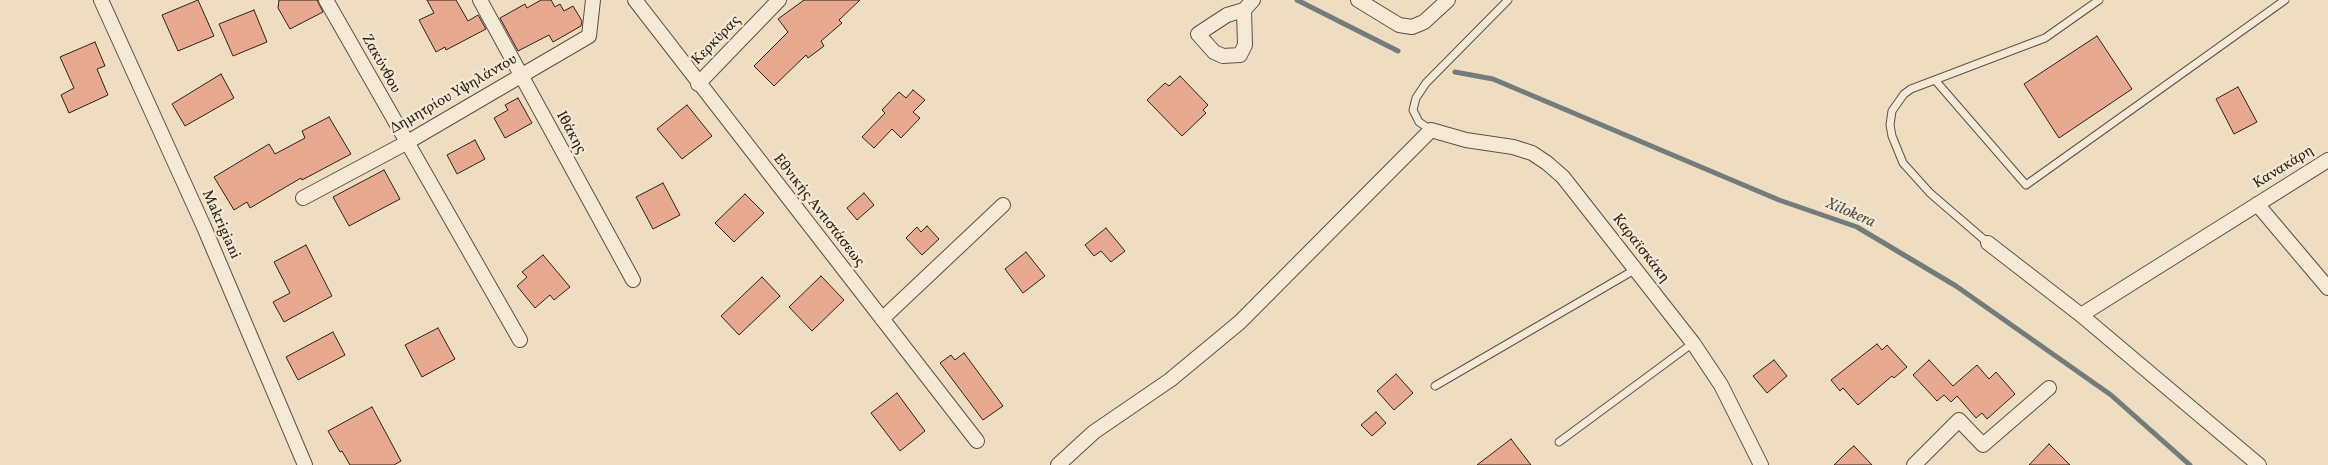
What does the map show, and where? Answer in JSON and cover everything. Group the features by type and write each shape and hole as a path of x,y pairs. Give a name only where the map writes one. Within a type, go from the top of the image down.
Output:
{"street":[{"name":"Makrigiani","path":"101,0 207,235 305,465"},
{"name":"Ζακύνθου","path":"326,0 520,340"},
{"name":"Ιθάκης","path":"480,0 633,280"},
{"name":"Δημητρίου Υψηλάντου","path":"303,198 406,143 589,36 593,0"},
{"name":"Εθνικής Αντιστάσεως","path":"635,0 698,84 977,441"},
{"name":"Κερκύρας","path":"698,84 779,0"},
{"path":"1358,0 1399,25 1412,28 1424,22 1448,0"},
{"path":"1058,465 1094,432 1176,375 1240,322 1431,130"},
{"name":"Καραϊσκάκη","path":"1431,130 1466,140 1513,147 1532,153 1563,177 1693,343 1721,385 1761,465"},
{"name":"Κανακάρη","path":"2081,315 2328,160"},
{"path":"882,319 1003,204"},
{"path":"2257,204 2328,288"},
{"path":"1988,243 2081,315 2259,465"},
{"path":"1914,465 1959,420 1983,445 2049,388"}],"lane":[{"path":"1431,130 1419,122 1413,110 1416,98 1426,83 1508,0"},
{"path":"1988,243 1930,193 1903,163 1894,146 1890,125 1892,111 1898,101 1911,89 2045,38 2099,0"},
{"path":"1935,80 2026,186 2284,0"},
{"path":"1435,386 1636,269"},
{"path":"1559,442 1693,343"}],"building":[{"path":"198,0 214,36 178,51 162,15"},
{"path":"279,0 317,0 323,12 290,29 278,8"},
{"path":"427,0 456,0 468,21 478,15 486,29 446,50 445,47 436,52 419,20 434,13"},
{"path":"541,0 551,0 555,7 560,4 564,11 573,6 582,21 581,26 553,42 549,35 518,51 500,18 525,4 527,8"},
{"path":"804,0 860,0 839,20 842,23 821,41 824,46 808,58 806,55 774,86 754,66 788,32 778,19"},
{"path":"254,10 267,42 233,56 219,24"},
{"path":"2097,36 2132,89 2059,138 2024,84"},
{"path":"95,42 105,66 97,69 108,95 69,113 61,95 74,88 60,57"},
{"path":"221,74 234,98 185,126 172,104"},
{"path":"1180,76 1208,105 1203,110 1206,113 1182,136 1147,100 1165,83 1169,86"},
{"path":"2238,87 2257,122 2234,134 2216,99"},
{"path":"913,90 925,100 913,112 920,118 901,138 892,129 874,148 862,137 885,113 882,110 899,92 906,98"},
{"path":"518,98 532,123 505,138 494,118 508,110 505,105"},
{"path":"687,105 712,136 682,159 657,129"},
{"path":"329,117 351,154 302,180 301,178 250,208 247,202 234,210 214,177 269,144 275,154 305,138 302,131"},
{"path":"475,140 485,159 457,174 447,155"},
{"path":"384,170 400,199 349,226 333,197"},
{"path":"663,183 680,215 653,229 636,197"},
{"path":"864,193 874,205 857,220 847,208"},
{"path":"745,194 764,213 734,242 715,223"},
{"path":"927,226 939,239 922,255 906,238 917,227 921,232"},
{"path":"1106,228 1125,251 1111,262 1101,251 1094,256 1085,245"},
{"path":"306,245 332,296 284,322 273,302 290,293 274,262"},
{"path":"1026,252 1045,276 1023,293 1005,269"},
{"path":"543,255 570,287 554,300 550,295 535,308 517,286 527,277 522,272"},
{"path":"821,276 844,300 812,331 789,307"},
{"path":"762,277 780,296 739,335 721,316"},
{"path":"438,328 455,359 422,377 405,345"},
{"path":"333,332 345,355 298,380 286,357"},
{"path":"1877,344 1882,350 1887,345 1907,367 1894,378 1892,376 1858,405 1843,388 1840,391 1831,380"},
{"path":"964,353 1003,406 983,420 940,363 951,355 955,360"},
{"path":"1774,360 1787,376 1767,393 1753,376"},
{"path":"1929,360 1953,386 1977,365 1989,379 1996,372 2015,394 1987,419 1982,413 1976,418 1957,396 1951,402 1944,395 1937,401 1913,375"},
{"path":"1396,374 1413,393 1394,410 1377,391"},
{"path":"897,393 925,431 900,451 871,413"},
{"path":"372,407 401,461 394,465 350,465 328,431"},
{"path":"1376,412 1386,423 1372,436 1361,425"},
{"path":"1511,439 1531,465 1477,465"},
{"path":"2049,444 2070,465 2029,465"},
{"path":"1854,446 1872,465 1834,465 1849,450"}],"waterway":[{"name":"Xilokera","path":"1297,0 1398,51"},
{"name":"Xilokera","path":"1455,72 1493,79 1779,200 1857,227 1956,286 2111,395 2190,465"}]}
